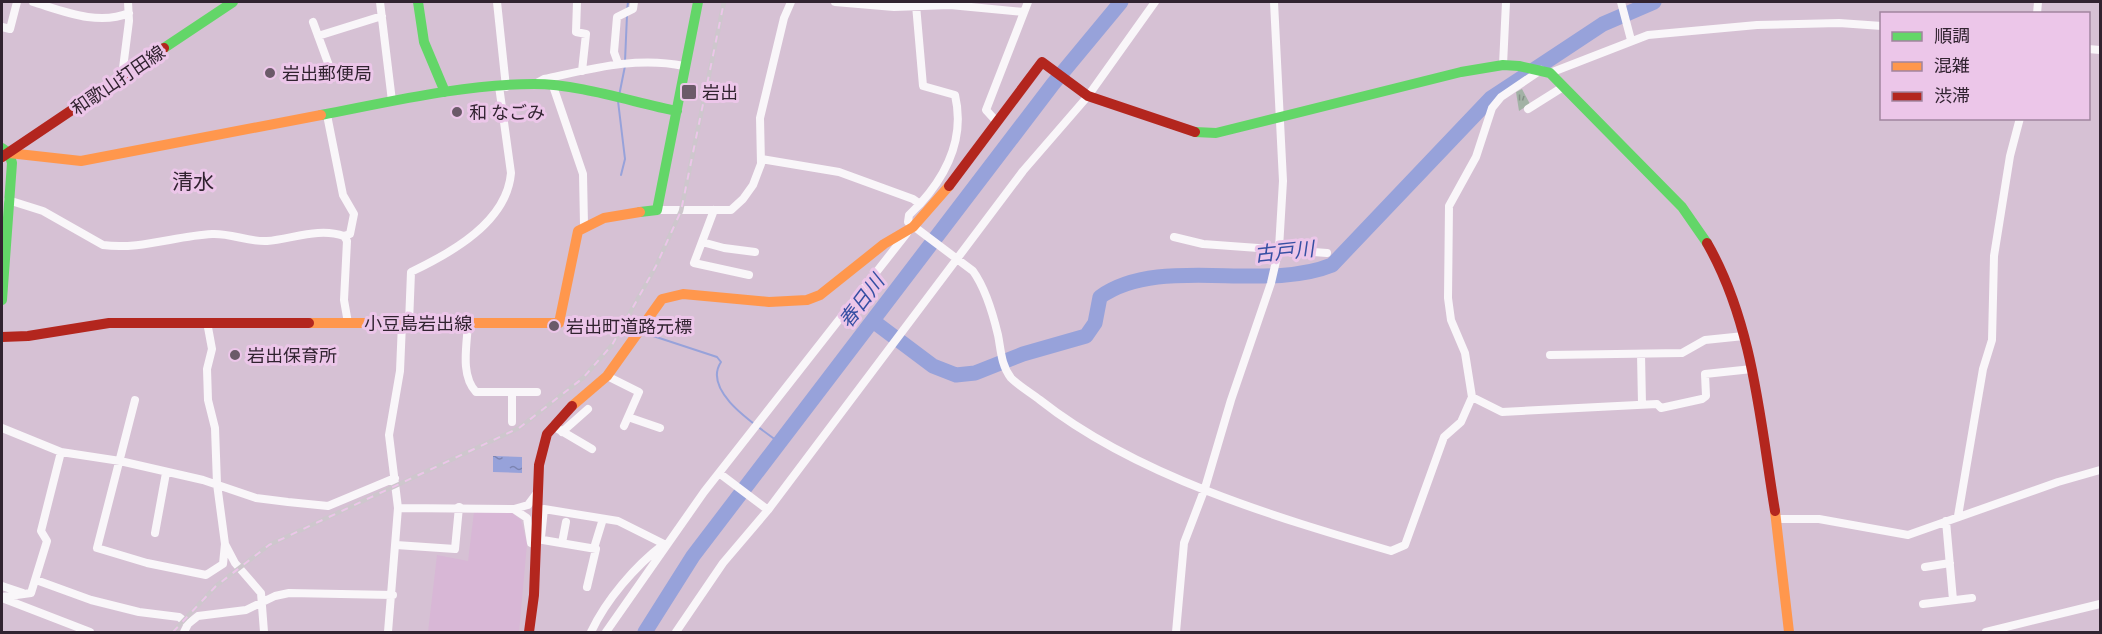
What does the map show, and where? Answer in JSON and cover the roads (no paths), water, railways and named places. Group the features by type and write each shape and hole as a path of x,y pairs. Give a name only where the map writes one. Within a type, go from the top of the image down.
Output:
{"street":[{"path":"2,27 10,29 17,2"},
{"path":"33,2 82,16 118,18 129,13"},
{"path":"122,78 129,13 128,2"},
{"name":"和歌山打田線","path":"4,152 122,78 233,2"},
{"path":"380,2 392,100"},
{"path":"418,2 424,42 445,92"},
{"path":"388,633 393,595 398,508 389,435 400,371 411,272 462,243 495,214 510,187 511,173 497,2"},
{"path":"577,2 576,32 586,34 582,71"},
{"path":"618,63 614,52 617,17 633,9 634,2"},
{"path":"657,210 698,2"},
{"path":"553,86 583,174 584,225 616,215 657,210 735,209 753,185 761,159 760,118 784,18 791,2"},
{"path":"836,2 916,5 931,3 1024,12"},
{"path":"997,122 986,110 1028,2"},
{"path":"676,633 723,562 768,510 954,257 1155,2"},
{"path":"1176,633 1184,543 1205,488 1231,400 1271,283 1279,248 1283,182 1274,2"},
{"path":"1503,65 1506,2"},
{"path":"1621,2 1630,40"},
{"path":"916,5 923,86 955,96 960,131 945,169 920,204 909,215 908,222 913,230 954,257 980,281 995,327 999,352 1012,378 1062,418 1105,443 1167,473 1335,534 1391,551 1399,550 1405,545 1444,437 1461,422 1472,398 1464,353 1451,320 1448,298 1449,206 1476,157 1492,108 1501,98 1546,71 1648,35 1757,25 1839,22 1880,26"},
{"path":"318,36 382,16"},
{"path":"313,22 331,70"},
{"path":"535,84 544,79 618,63 660,61 684,66"},
{"path":"606,633 665,544 718,473 947,189 1042,62 1083,93 1188,132 1216,133 1461,72 1503,65 1546,71 1699,228 1725,274 1752,369 1776,519 1789,633"},
{"path":"4,152 81,161 327,115 392,100 445,92 535,84 677,111"},
{"path":"1528,109 1563,87"},
{"path":"8,200 43,211 103,244 114,246 131,246 216,234 254,241 299,234 344,236 350,234 354,214 344,195 327,115"},
{"path":"1958,516 1983,369 1992,339 1994,256 2010,156 2019,120"},
{"path":"2,300 12,163 4,152"},
{"path":"761,159 839,172 913,199 920,204"},
{"path":"714,210 694,263 749,274"},
{"name":"小豆島岩出線","path":"2,337 28,336 109,323 559,323 578,231 584,225"},
{"path":"538,541 537,493 543,446 607,376 662,299 683,294 769,302 807,300 820,296 884,244 913,230"},
{"path":"344,236 347,242 344,300 348,323"},
{"path":"1174,237 1203,244 1327,253"},
{"path":"702,242 755,252"},
{"path":"135,400 97,548 147,563 206,575 223,564 225,544 217,484 215,428 208,400 207,369 212,349 207,322"},
{"path":"468,324 466,372 469,384 476,392 537,392"},
{"path":"1550,355 1682,353 1705,340 1744,336"},
{"path":"1641,354 1642,405"},
{"path":"1472,398 1503,412 1657,404 1661,408 1702,399 1706,396 1705,374 1752,369"},
{"path":"607,376 639,392 624,426"},
{"path":"512,392 512,422"},
{"path":"557,429 588,409"},
{"path":"628,417 660,428"},
{"path":"2,428 61,452 120,461 217,484 256,498 328,506 395,478"},
{"path":"557,429 592,449"},
{"path":"2,598 31,593 47,541 41,531 61,452"},
{"path":"1776,519 1819,519 1908,535 2058,482 2100,470"},
{"path":"155,533 166,473"},
{"path":"718,473 768,510"},
{"path":"398,508 514,509 528,506 537,493"},
{"path":"396,544 455,549 459,507"},
{"path":"514,509 523,513 527,518 531,543 538,541 594,548"},
{"path":"529,633 538,541 544,509 618,521 665,544"},
{"path":"1946,521 1953,600"},
{"path":"562,543 566,522"},
{"path":"587,587 596,549 594,548 602,522"},
{"path":"225,544 235,563 261,593 264,633"},
{"path":"591,633 621,587 639,566 665,544"},
{"path":"1925,567 1950,563"},
{"path":"36,580 91,600 140,612 179,617 188,624"},
{"path":"2,586 27,594"},
{"path":"184,633 188,624 198,616 246,610 275,596 290,593 393,595"},
{"path":"2,598 90,633"},
{"path":"1923,604 1972,598"},
{"path":"1986,633 2100,604"}],"water":[{"path":"493,456 522,457 522,473 493,472"}],"waterway":[{"path":"627,10 628,2"},
{"name":"春日川","path":"645,632 693,556 1053,84 1121,2"},
{"name":"古戸川","path":"873,321 933,366 956,375 975,373 1023,354 1086,336 1095,323 1100,297 1124,284 1182,275 1275,276 1305,273 1332,265 1491,98 1603,24 1654,2"},
{"path":"625,61 627,15"},
{"path":"619,96 625,66"},
{"path":"618,101 625,159 621,175"},
{"path":"644,333 717,357 721,362 717,373 719,385 725,397 735,408 780,443"}],"railway":[{"path":"173,632 216,586 269,545 519,428 583,378 612,345 656,266 681,211 724,2"}],"place":[{"name":"岩出郵便局","path":"270,73"},
{"name":"岩出","path":"689,92"},
{"name":"和 なごみ","path":"457,112"},
{"name":"岩出町道路元標","path":"554,326"},
{"name":"岩出保育所","path":"235,355"}],"district":[{"name":"清水","path":"193,181"}]}
